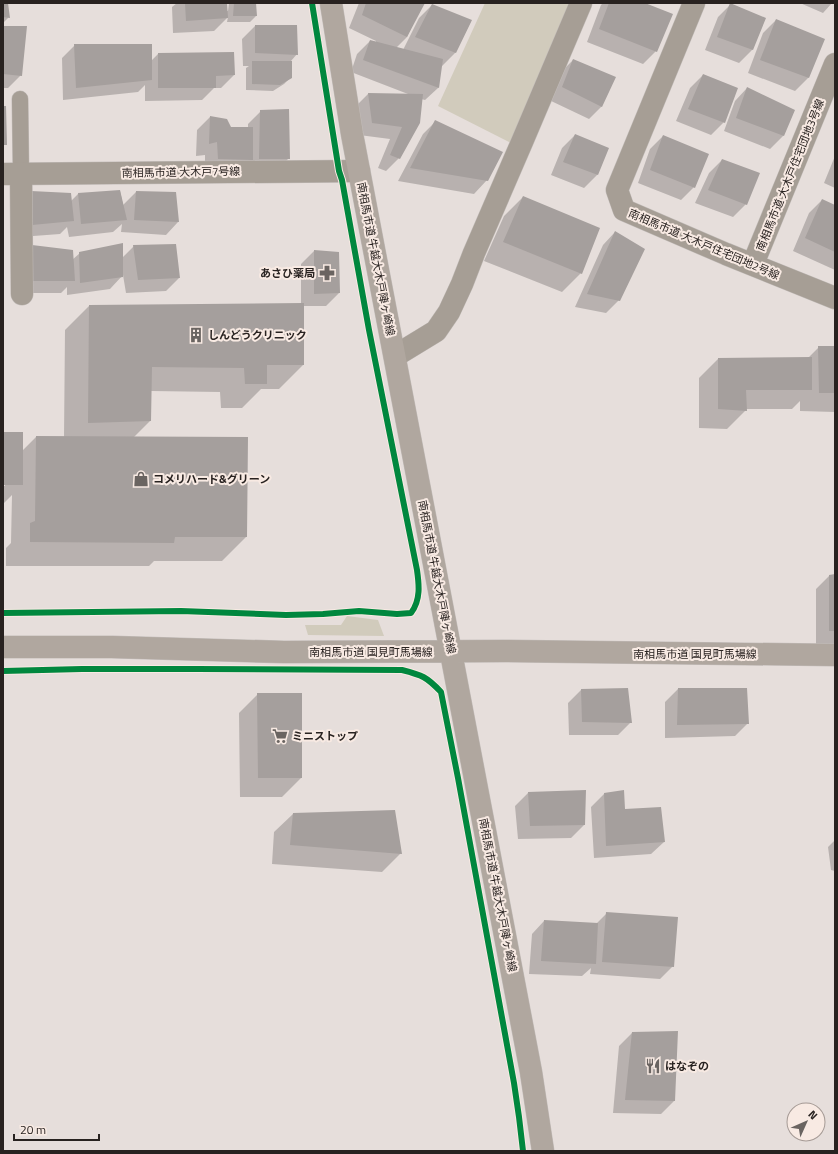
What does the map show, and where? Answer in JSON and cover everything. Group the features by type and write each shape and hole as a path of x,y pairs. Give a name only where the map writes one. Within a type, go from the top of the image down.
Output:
{"street":[{"name":"南相馬市道 牛越大木戸陣ヶ崎線","path":"331,3 338,53 359,171 530,1065 543,1151"},
{"path":"395,356 436,331 449,312 581,3"},
{"name":"南相馬市道 大木戸住宅団地2号線","path":"694,3 617,190 624,210 726,254 835,298"},
{"name":"南相馬市道 大木戸住宅団地3号線","path":"753,264 835,64"},
{"name":"南相馬市道 大木戸7号線","path":"12,174 359,171"},
{"path":"12,174 22,294"},
{"name":"南相馬市道 国見町馬場線","path":"3,647 112,647 284,652 451,651 835,655"}],"lane":[{"path":"12,174 20,99"}],"shaded area":[{"path":"485,3 575,3 513,144 438,106"},
{"path":"347,616 378,620 384,636 308,635 305,625 341,625"}],"building":[{"path":"3,3 8,3 10,18 3,17"},
{"path":"185,3 227,3 228,18 186,21"},
{"path":"234,3 256,3 257,16 233,16"},
{"path":"366,3 425,3 407,37 362,15"},
{"path":"609,3 645,3 673,14 657,52 599,29"},
{"path":"730,3 766,18 753,50 717,37"},
{"path":"432,4 472,20 456,53 415,37"},
{"path":"776,19 825,39 809,78 760,60"},
{"path":"255,25 297,25 298,55 255,53"},
{"path":"3,26 27,26 22,76 3,74"},
{"path":"370,40 443,59 439,88 363,60"},
{"path":"74,44 152,44 152,80 76,88"},
{"path":"234,52 235,75 216,76 216,88 158,88 158,53"},
{"path":"573,59 616,77 602,107 562,87"},
{"path":"252,61 292,61 292,78 280,85 252,84"},
{"path":"703,74 738,88 725,123 688,109"},
{"path":"747,87 795,110 784,136 736,118"},
{"path":"368,93 423,94 420,123 400,159 390,155 402,127 372,123"},
{"path":"3,106 6,106 7,145 3,145"},
{"path":"289,109 290,159 259,159 260,110"},
{"path":"210,116 227,119 231,127 253,127 253,160 218,159 217,142 209,144"},
{"path":"435,120 503,152 488,181 410,168"},
{"path":"575,134 609,148 598,175 563,162"},
{"path":"663,135 709,154 695,188 650,170"},
{"path":"722,159 760,173 747,205 708,190"},
{"path":"120,190 127,220 81,224 78,193"},
{"path":"31,191 71,193 74,221 32,225"},
{"path":"136,191 176,192 179,222 134,220"},
{"path":"523,196 600,228 582,274 503,242"},
{"path":"822,199 835,205 835,252 805,238"},
{"path":"615,231 645,249 620,301 587,294"},
{"path":"123,243 123,277 80,283 79,252"},
{"path":"176,244 180,278 138,280 133,245"},
{"path":"32,245 73,250 75,281 33,281"},
{"name":"あさひ薬局","path":"314,250 339,252 340,293 314,294"},
{"name":"しんどうクリニック","path":"304,303 304,365 267,365 267,384 245,384 244,368 152,367 151,421 88,423 89,305"},
{"path":"818,346 835,346 835,393 819,393"},
{"path":"812,357 812,390 746,390 747,411 718,409 718,358"},
{"path":"3,432 23,432 23,485 3,485"},
{"name":"コメリハード&グリーン","path":"36,436 248,437 247,537 175,537 174,543 30,542 30,523 35,521"},
{"path":"835,574 835,631 829,631 829,575"},
{"path":"628,688 632,723 582,722 581,689"},
{"path":"678,688 747,688 749,724 677,725"},
{"name":"ミニストップ","path":"257,693 302,693 302,778 258,778"},
{"path":"586,790 585,825 530,826 528,792"},
{"path":"624,790 625,809 661,807 665,842 606,846 604,793"},
{"path":"395,810 402,854 290,845 293,813"},
{"path":"606,912 678,917 674,967 602,962"},
{"path":"544,920 598,923 596,964 541,961"},
{"name":"はなぞの","path":"678,1031 675,1101 625,1100 632,1032"}],"cycle path":[{"path":"3,613 181,611 286,615 359,611 397,614 411,613 414,608 418,597 417,570 369,330 342,180 339,171 312,3"},
{"path":"3,671 82,669 402,670 419,675 432,683 441,692 458,778 514,1083 523,1151"}],"place":[{"name":"あさひ薬局","path":"327,273"},
{"name":"しんどうクリニック","path":"196,335"},
{"name":"コメリハード&グリーン","path":"141,479"},
{"name":"ミニストップ","path":"280,736"},
{"name":"はなぞの","path":"653,1066"}]}
